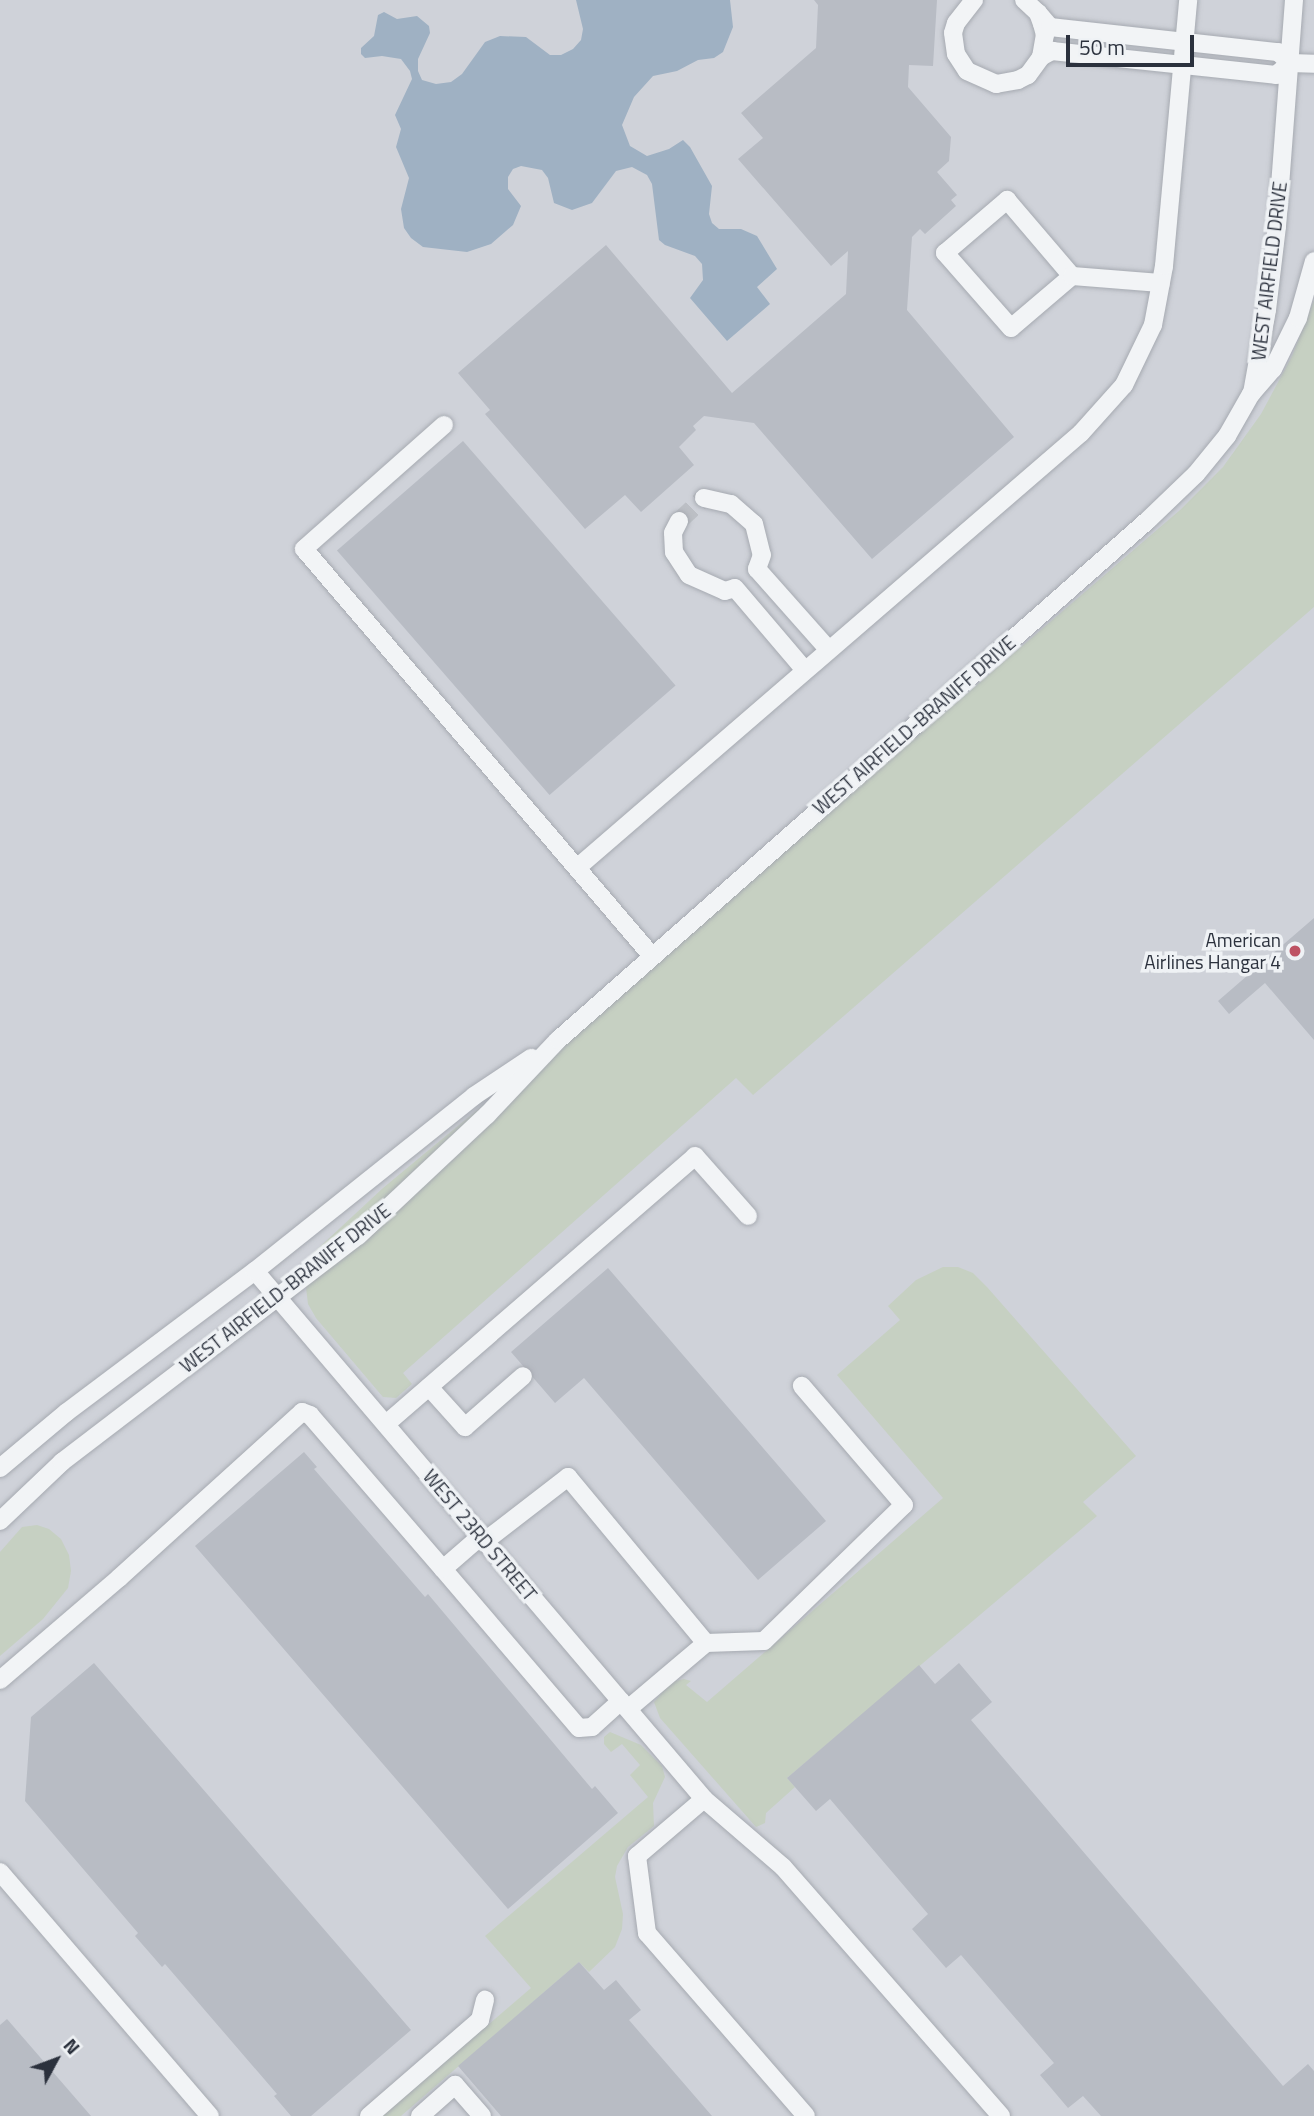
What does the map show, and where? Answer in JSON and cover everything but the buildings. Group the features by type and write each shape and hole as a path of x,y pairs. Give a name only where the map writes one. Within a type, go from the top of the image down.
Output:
{"street":[{"path":"974,0 961,12 953,33 956,54 967,71 986,82 1007,83 1028,75 1041,57 1045,35 1038,13"},
{"path":"1024,0 1050,27 1278,52 1290,63 1314,64"},
{"path":"578,867 804,669 1081,433 1124,385 1153,325 1161,283 1171,212 1188,0"},
{"name":"WEST AIRFIELD DRIVE","path":"1251,394 1269,298 1294,0"},
{"path":"1041,57 1052,51 1276,75 1290,63"},
{"path":"1072,276 1012,328 946,253 1007,200 1072,276 1161,283"},
{"name":"WEST AIRFIELD DRIVE","path":"1251,394 1273,369 1298,318 1314,261"},
{"name":"WEST AIRFIELD-BRANIFF DRIVE","path":"0,1521 62,1462 358,1236 487,1115 558,1040 1148,520 1196,474 1227,436 1251,394"},
{"path":"444,425 304,549 653,956"},
{"path":"704,498 731,504 754,524 762,555 757,569 828,649"},
{"path":"679,521 673,533 674,552 689,575 725,591 735,588 804,669"},
{"name":"WEST AIRFIELD-BRANIFF DRIVE","path":"0,1468 67,1412 256,1271 474,1096 558,1040"},
{"path":"386,1424 695,1156 748,1216"},
{"name":"WEST 23RD STREET","path":"256,1271 704,1798 783,1867 1001,2116"},
{"path":"429,1387 465,1427 523,1376"},
{"path":"0,1679 119,1578 302,1412 310,1415 579,1728 592,1727 706,1643 764,1642 904,1505 802,1386"},
{"path":"443,1569 568,1477 706,1643"},
{"path":"704,1798 637,1856 647,1933 806,2116"},
{"path":"0,1872 210,2116"},
{"path":"369,2116 480,2020 485,2000"},
{"path":"420,2116 455,2085 482,2116"}],"shaded area":[{"path":"0,0 1314,0 1314,2116 0,2116"}],"green space":[{"path":"1314,300 1314,607 753,1095 736,1078 403,1373 412,1384 396,1398 383,1397 316,1318 308,1304 304,1271 311,1255 383,1188 627,986 1180,510 1223,467 1261,414 1292,356"},
{"path":"943,1267 958,1267 973,1273 1136,1456 1083,1502 1097,1516 787,1778 795,1787 766,1813 765,1823 756,1827 660,1718 654,1702 671,1682 684,1679 691,1681 686,1685 707,1702 943,1498 837,1375 900,1320 888,1306 916,1280"},
{"path":"37,1525 49,1529 61,1539 69,1555 71,1571 68,1588 43,1619 0,1656 0,1552 22,1527"},
{"path":"610,1732 641,1745 662,1766 665,1777 653,1803 654,1826 628,1847 617,1866 615,1877 623,1914 622,1929 615,1947 589,1972 579,1962 401,2116 382,2116 531,1988 485,1936 648,1797 630,1775 640,1765 622,1744 611,1752 604,1744 604,1737"}],"water":[{"path":"576,0 730,0 733,27 723,52 714,58 698,60 677,71 653,76 634,97 622,125 630,146 647,156 669,149 683,140 690,147 712,186 709,214 712,223 719,229 741,229 757,236 777,269 757,287 770,304 727,341 690,298 703,280 702,264 695,256 665,245 659,240 652,184 647,175 632,167 616,171 592,203 572,210 554,203 548,178 542,170 521,166 513,169 508,177 508,189 521,206 513,225 491,244 467,252 423,247 411,238 404,228 401,209 409,178 396,147 401,129 395,115 412,79 410,71 401,59 382,56 365,58 361,54 361,48 374,36 378,15 384,12 397,19 417,16 429,26 430,33 418,59 418,71 422,80 436,84 451,82 462,74 485,42 500,36 526,37 550,55 561,55 573,49 581,40 583,29"}],"tunnel":[{"path":"679,521 704,498"}],"place":[{"name":"American Airlines Hangar 4","path":"1295,951"}]}
